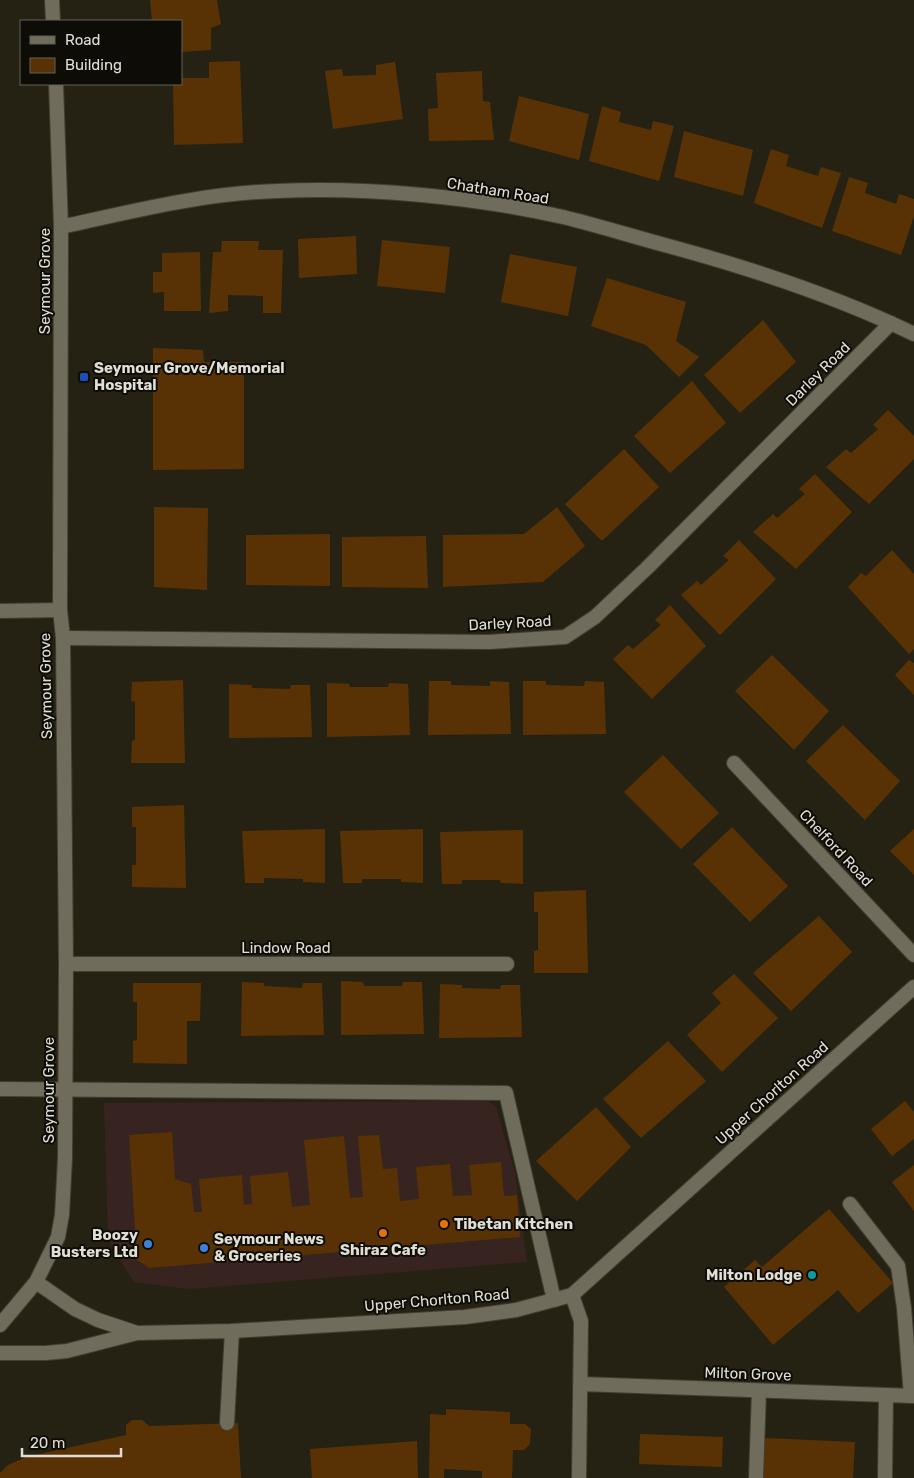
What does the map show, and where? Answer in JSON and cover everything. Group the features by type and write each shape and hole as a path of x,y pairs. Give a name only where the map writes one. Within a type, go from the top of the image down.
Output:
{"street":[{"path":"52,0 53,20"},
{"name":"Seymour Grove","path":"0,1325 36,1282 58,1237 62,1215 66,964 63,638 60,610 61,227 56,85"},
{"name":"Chatham Road","path":"61,227 172,202 278,191 385,193 468,201 562,217 709,257 829,297 914,334"},
{"name":"Darley Road","path":"63,638 490,642 565,637 595,617 647,568 891,323"},
{"path":"0,611 60,610"},
{"name":"Chelford Road","path":"734,763 914,955"},
{"name":"Lindow Road","path":"66,964 507,964"},
{"name":"Upper Chorlton Road","path":"36,1282 75,1309 98,1320 137,1333 232,1331 465,1317 516,1310 572,1295 914,987"},
{"path":"0,1089 506,1093 554,1300"},
{"path":"850,1204 898,1266 913,1396"},
{"path":"572,1295 581,1321 582,1384 579,1478"},
{"path":"227,1423 232,1331"},
{"path":"0,1353 67,1351 137,1333"},
{"name":"Milton Grove","path":"582,1384 913,1396"},
{"path":"756,1478 759,1390"},
{"path":"885,1478 886,1396"}],"shaded area":[{"path":"488,1101 496,1107 515,1173 527,1262 189,1289 134,1282 108,1240 104,1103"}],"building":[{"path":"150,0 217,0 221,24 211,28 211,50 182,52 182,20 152,20"},
{"path":"240,61 243,143 174,145 173,85 182,85 182,78 209,78 209,62"},
{"path":"395,62 403,119 333,129 325,71 342,69 343,76 376,75 376,65"},
{"path":"482,71 483,101 490,102 494,140 429,141 428,109 438,108 436,73"},
{"path":"519,96 589,114 579,160 509,141"},
{"path":"602,106 621,112 619,122 651,130 653,121 674,126 659,181 589,161"},
{"path":"684,131 753,150 743,196 674,177"},
{"path":"771,149 789,155 786,166 818,176 821,167 841,173 822,228 754,203"},
{"path":"849,177 868,183 865,193 896,204 899,194 914,199 914,216 901,255 832,231"},
{"path":"356,236 357,274 299,278 298,239"},
{"path":"382,240 450,247 445,293 377,286"},
{"path":"222,241 259,241 258,250 283,250 281,313 263,313 263,296 228,295 228,311 209,313 213,252 221,252"},
{"path":"200,252 201,311 164,311 164,292 153,293 153,272 162,272 162,253"},
{"path":"510,254 577,267 568,316 501,302"},
{"path":"607,278 686,302 676,341 699,357 679,377 646,345 591,326"},
{"path":"763,320 796,362 740,413 704,375"},
{"path":"153,348 203,350 204,362 244,362 244,469 153,470"},
{"path":"692,381 726,423 670,473 634,436"},
{"path":"888,410 914,436 914,459 869,504 826,467 846,449 851,453 878,429 873,425"},
{"path":"624,449 659,487 602,541 565,504"},
{"path":"815,474 852,512 796,569 753,532 773,514 777,518 805,494 799,489"},
{"path":"154,507 208,508 207,590 154,587"},
{"path":"557,507 585,546 543,582 443,587 443,535 524,534"},
{"path":"330,534 330,586 246,585 246,535"},
{"path":"426,536 428,588 342,587 342,537"},
{"path":"739,540 776,579 720,635 681,595 697,581 701,585 729,560 723,556"},
{"path":"892,550 914,574 914,649 909,654 848,587 861,573 866,576"},
{"path":"670,605 706,646 652,699 613,659 628,645 633,649 661,625 655,620"},
{"path":"772,655 829,711 794,750 735,691"},
{"path":"909,660 914,663 914,695 895,675"},
{"path":"183,680 185,763 131,763 132,741 135,740 135,702 131,701 132,682"},
{"path":"429,681 451,681 451,685 490,686 490,681 509,682 511,734 428,735"},
{"path":"523,681 546,681 546,685 584,686 585,681 604,682 606,734 523,735"},
{"path":"327,683 349,684 350,687 388,687 389,683 408,684 410,735 327,737"},
{"path":"229,684 252,685 252,688 290,689 291,685 310,685 312,737 229,738"},
{"path":"843,725 900,781 865,820 806,761"},
{"path":"663,755 719,813 681,849 624,792"},
{"path":"184,805 186,888 132,887 132,865 136,865 136,827 132,827 132,807"},
{"path":"732,827 788,886 750,922 693,864"},
{"path":"325,829 325,883 303,882 303,879 264,878 264,883 245,883 242,831"},
{"path":"423,829 423,883 401,882 401,879 362,879 362,883 343,883 340,831"},
{"path":"914,829 914,875 890,851"},
{"path":"523,830 523,884 501,883 500,880 462,880 462,884 442,884 440,832"},
{"path":"586,890 588,973 534,973 534,951 538,950 538,912 534,912 534,892"},
{"path":"819,916 852,952 791,1011 753,973"},
{"path":"734,974 778,1018 722,1072 687,1035 721,1003 712,993"},
{"path":"341,981 363,982 364,986 402,986 403,982 422,982 424,1034 341,1035"},
{"path":"242,982 264,983 264,986 302,988 303,983 322,983 324,1035 241,1036"},
{"path":"133,983 201,983 200,1021 187,1021 187,1064 133,1063 133,1041 137,1040 137,1002 133,1002"},
{"path":"440,984 462,985 462,988 500,989 501,985 520,985 522,1037 439,1038"},
{"path":"668,1041 706,1081 641,1138 603,1099"},
{"path":"905,1101 914,1112 914,1139 892,1156 871,1129"},
{"path":"596,1107 631,1147 577,1201 536,1161"},
{"path":"172,1132 175,1179 191,1184 194,1212 202,1212 199,1179 242,1175 244,1205 252,1204 250,1176 288,1172 292,1207 310,1205 304,1140 344,1136 350,1198 363,1197 358,1136 379,1135 383,1169 397,1168 400,1201 419,1199 416,1167 450,1164 453,1196 472,1195 469,1165 501,1162 504,1196 517,1195 520,1237 149,1268 137,1260 129,1135"},
{"path":"914,1165 914,1211 892,1182"},
{"name":"Milton Lodge","path":"829,1209 893,1283 858,1313 838,1290 773,1345 724,1287 755,1260 762,1267"},
{"path":"446,1409 510,1412 510,1424 525,1424 531,1429 530,1444 524,1450 513,1450 512,1478 482,1478 482,1471 444,1469 444,1478 429,1478 430,1414 446,1415"},
{"path":"132,1420 142,1420 149,1426 238,1423 241,1478 0,1478 0,1473 8,1465 26,1457 126,1435 126,1425"},
{"path":"640,1434 723,1437 722,1467 639,1464"},
{"path":"764,1438 855,1442 853,1478 762,1478"},
{"path":"417,1441 418,1478 312,1478 310,1449"}],"place":[{"name":"Seymour Grove/Memorial Hospital","path":"84,377"},
{"name":"Tibetan Kitchen","path":"444,1224"},
{"name":"Shiraz Cafe","path":"383,1233"},
{"name":"Boozy Busters Ltd","path":"148,1244"},
{"name":"Seymour News & Groceries","path":"204,1248"},
{"name":"Milton Lodge","path":"812,1275"}]}
